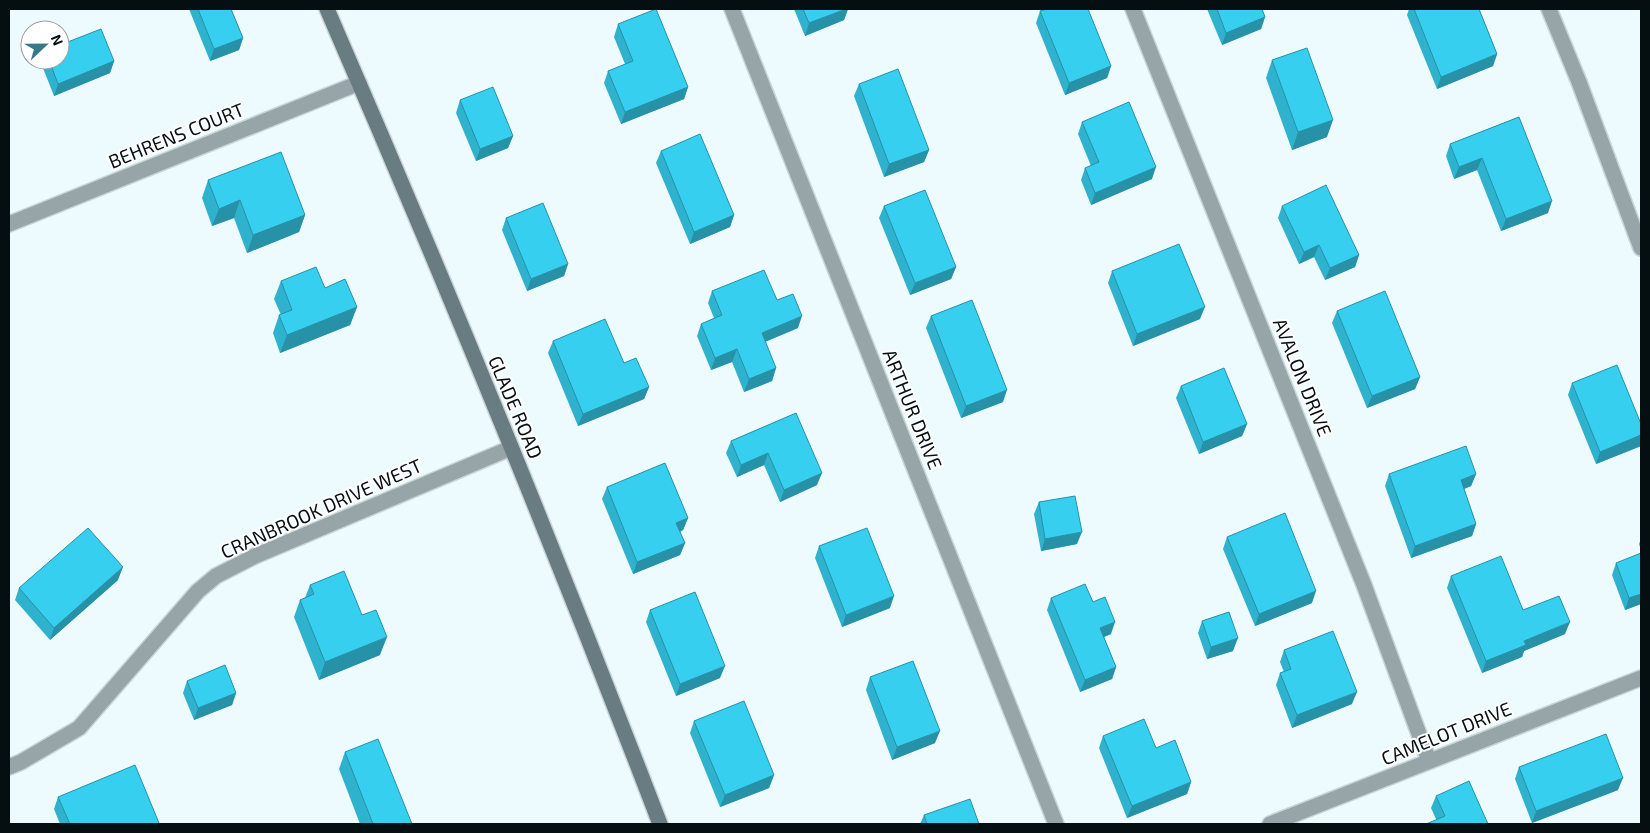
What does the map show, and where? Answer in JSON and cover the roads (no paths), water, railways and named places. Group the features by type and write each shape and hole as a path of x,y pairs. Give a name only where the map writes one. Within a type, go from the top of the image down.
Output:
{"main road":[{"name":"GLADE ROAD","path":"327,9 588,636 660,824"}],"street":[{"name":"ARTHUR DRIVE","path":"732,9 1056,824"},
{"name":"AVALON DRIVE","path":"1133,9 1360,576 1429,761"},
{"path":"1549,9 1579,82 1641,248"},
{"name":"BEHRENS COURT","path":"9,224 359,83"},
{"name":"CRANBROOK DRIVE WEST","path":"9,768 79,728 198,591 216,576 255,556 511,448"},
{"name":"CAMELOT DRIVE","path":"1270,824 1639,679"}]}
